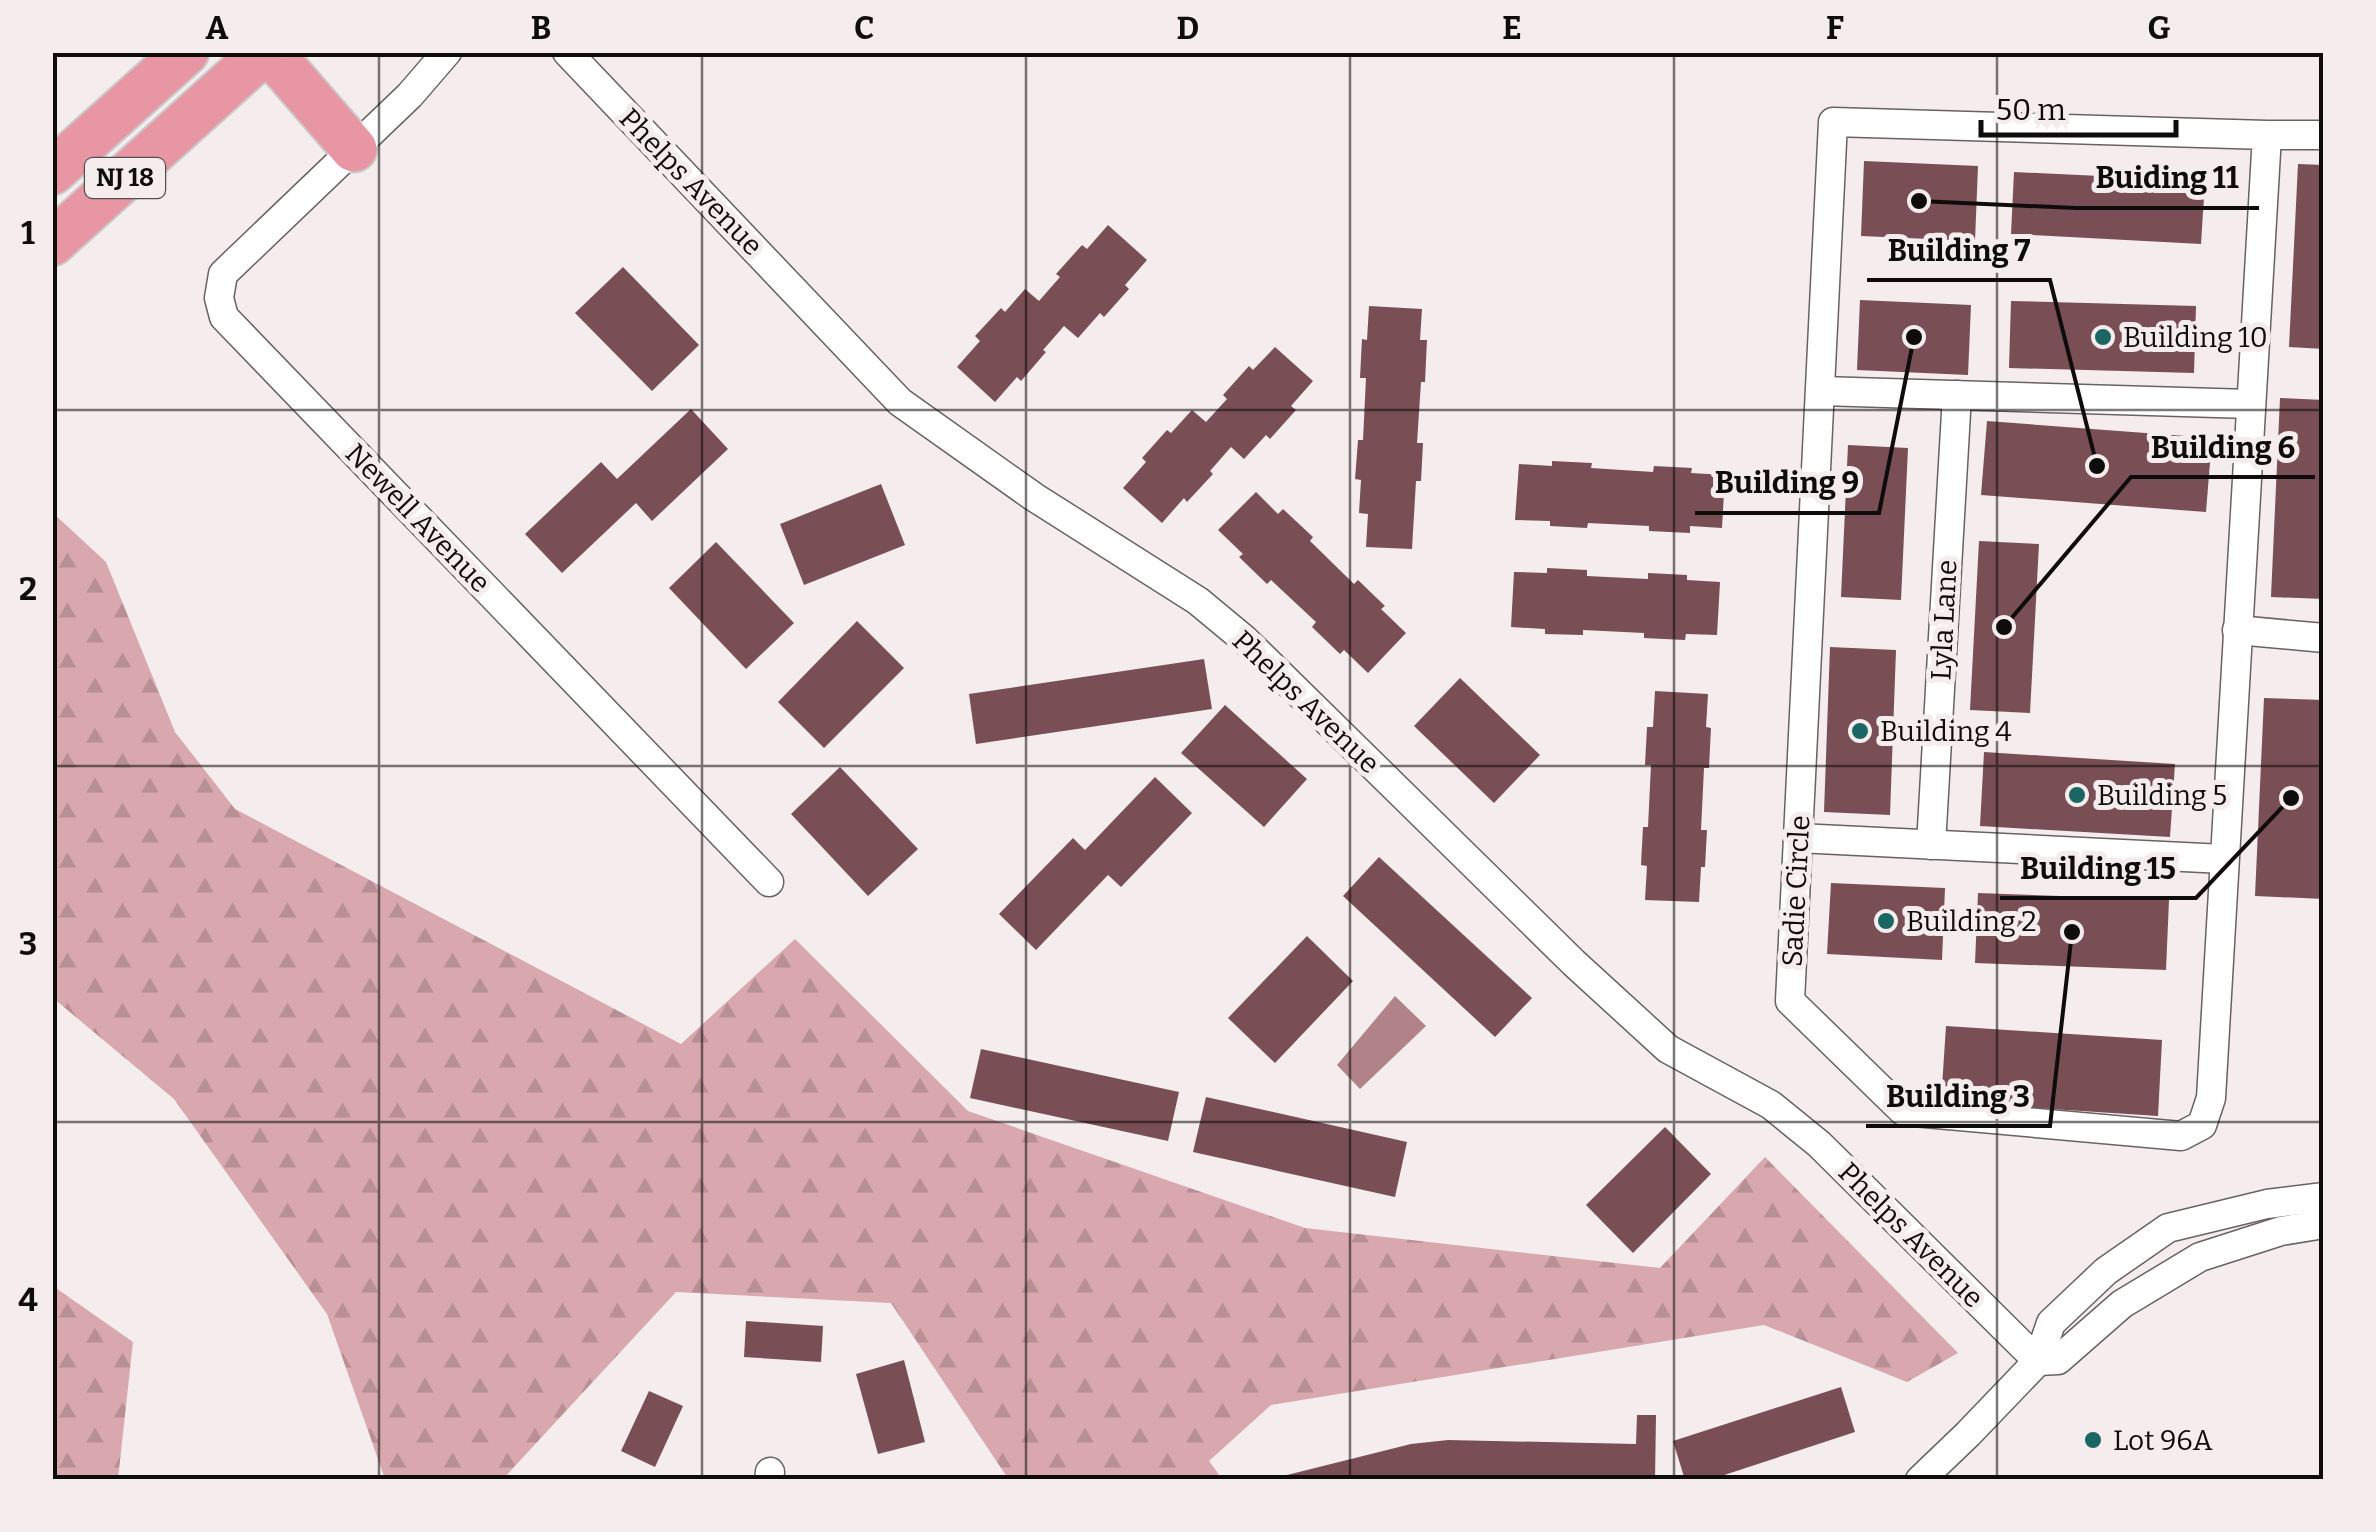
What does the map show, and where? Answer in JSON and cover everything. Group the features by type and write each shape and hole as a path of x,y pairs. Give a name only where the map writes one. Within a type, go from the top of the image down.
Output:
{"highway":[{"name":"NJ 18","path":"52,172 186,52"},
{"name":"NJ 18","path":"52,243 267,52"},
{"path":"267,52 354,149"}],"street":[{"path":"354,149 410,95 447,52"},
{"name":"Phelps Avenue","path":"567,52 900,402 1034,497 1198,601 1245,640 1668,1050 1771,1105 1820,1144 2038,1361"},
{"name":"Sadie Circle","path":"2267,135 2211,1098 2202,1125 2181,1136 1903,1112 1790,1001 1833,122 2324,134"},
{"name":"Newell Avenue","path":"354,149 223,274 220,298 224,316 770,882"},
{"path":"1821,391 2250,404"},
{"name":"Lyla Lane","path":"1931,844 1956,395"},
{"path":"2237,630 2324,638"},
{"path":"1798,838 2224,859"},
{"path":"1920,1480 2038,1361 2051,1324 2106,1271 2168,1228 2267,1204 2324,1196"},
{"path":"2038,1361 2058,1360 2122,1304 2200,1256 2324,1224"}],"green space":[{"path":"53,513 106,562 175,732 235,809 681,1044 795,939 968,1111 1305,1228 1660,1268 1765,1157 1958,1353 1907,1382 1764,1325 1271,1405 1209,1461 1222,1479 1009,1480 891,1303 676,1292 503,1479 385,1479 327,1314 174,1099 53,998"},
{"path":"53,1286 133,1342 118,1479 53,1479"}],"shaded area":[{"path":"1395,996 1426,1026 1360,1089 1337,1065"}],"building":[{"path":"1864,161 1978,166 1975,241 1861,236"},
{"path":"2298,164 2324,165 2324,349 2289,347"},
{"path":"2014,172 2205,181 2201,244 2011,234"},
{"path":"1108,225 1147,260 1125,285 1129,289 1078,338 1064,326 1021,381 1017,377 995,402 957,367 980,341 975,336 1001,308 1005,312 1025,289 1039,301 1082,245 1087,249"},
{"path":"623,267 699,345 652,391 575,313"},
{"path":"1860,300 1971,305 1968,375 1857,370"},
{"name":"Building 10","path":"2011,301 2196,306 2194,373 2009,368"},
{"path":"1369,306 1422,309 1420,340 1427,340 1417,443 1423,443 1421,481 1416,481 1412,549 1366,547 1368,514 1359,513 1361,480 1355,479 1358,440 1363,440 1366,378 1360,378"},
{"path":"1275,347 1313,381 1291,406 1296,410 1270,439 1266,435 1244,459 1231,447 1210,471 1213,474 1162,523 1123,488 1146,462 1142,458 1192,410 1206,422 1249,366 1253,370"},
{"path":"2280,398 2324,400 2324,599 2271,597"},
{"path":"691,409 728,449 652,521 636,503 562,573 525,534 601,462 617,479"},
{"path":"1987,421 2212,438 2206,512 1981,495"},
{"path":"1848,445 1908,448 1901,600 1841,597"},
{"path":"1552,461 1653,472 1654,466 1692,468 1691,473 1725,475 1722,528 1690,526 1690,533 1649,531 1649,526 1588,523 1587,528 1515,520 1519,464 1552,466"},
{"path":"881,484 905,545 804,585 780,524"},
{"path":"1256,492 1278,514 1283,509 1313,537 1310,541 1354,584 1358,580 1406,633 1368,673 1344,650 1340,654 1312,627 1316,622 1271,580 1267,584 1218,530"},
{"path":"1979,541 2039,544 2030,713 1970,710"},
{"path":"716,542 794,623 746,669 669,588"},
{"path":"1547,568 1587,570 1587,576 1648,579 1648,573 1720,582 1717,635 1686,634 1685,640 1583,630 1583,635 1545,634 1545,629 1511,627 1514,572 1547,573"},
{"path":"857,621 904,668 824,748 778,702"},
{"name":"Building 4","path":"1830,647 1896,650 1890,815 1824,812"},
{"path":"1204,659 1212,709 976,744 969,694"},
{"path":"1460,678 1540,755 1494,803 1414,726"},
{"path":"1655,691 1708,694 1709,768 1704,768 1701,830 1707,830 1699,902 1645,900 1647,866 1641,865 1643,827 1648,827 1651,765 1645,765 1647,727 1653,727"},
{"path":"2264,698 2324,700 2324,899 2255,896"},
{"path":"1225,705 1307,779 1264,827 1181,753"},
{"name":"Building 5","path":"1984,752 2175,764 2170,837 1980,826"},
{"path":"840,767 918,849 868,896 791,814"},
{"path":"1155,777 1192,813 1121,887 1108,875 1036,950 999,914 1073,838 1085,850"},
{"path":"1379,857 1532,998 1495,1037 1343,896"},
{"name":"Building 2","path":"1831,883 1945,888 1942,960 1827,954"},
{"path":"1978,893 2169,900 2166,970 1975,963"},
{"path":"1307,936 1353,981 1275,1063 1228,1018"},
{"path":"1946,1026 2162,1040 2158,1116 1941,1102"},
{"path":"981,1049 1179,1092 1168,1141 970,1098"},
{"path":"1206,1097 1407,1142 1395,1197 1193,1152"},
{"path":"1665,1127 1711,1174 1633,1253 1586,1205"},
{"path":"746,1321 823,1326 821,1362 744,1357"},
{"path":"904,1360 925,1442 878,1454 856,1374"},
{"path":"1841,1387 1855,1432 1709,1480 1685,1480 1673,1441"},
{"path":"649,1391 683,1406 655,1467 621,1451"},
{"path":"1637,1415 1656,1415 1655,1480 1267,1480 1411,1444 1448,1440 1636,1444"}],"place":[{"name":"Buiding 11","path":"1919,201"},
{"name":"Building 9","path":"1914,337"},
{"name":"Building 10","path":"2103,337"},
{"name":"Building 7","path":"2097,466"},
{"name":"Building 6","path":"2004,627"},
{"name":"Building 4","path":"1860,731"},
{"name":"Building 5","path":"2077,795"},
{"name":"Building 15","path":"2291,798"},
{"name":"Building 2","path":"1886,921"},
{"name":"Building 3","path":"2072,932"},
{"name":"Lot 96A","path":"2093,1440"}]}
